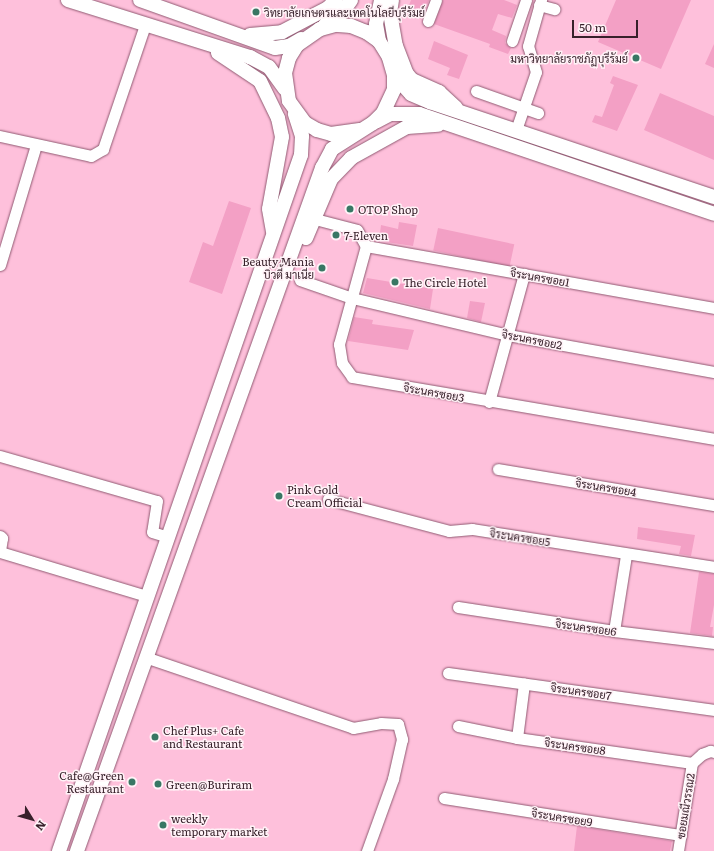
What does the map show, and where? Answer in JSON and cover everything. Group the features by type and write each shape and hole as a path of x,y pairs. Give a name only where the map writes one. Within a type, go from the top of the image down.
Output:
{"main road":[{"path":"59,851 301,155 302,136 285,89 269,67 250,57 68,0"},
{"path":"140,0 253,36 282,32 328,8 336,0"},
{"path":"285,89 285,73 289,58 297,45 341,14 351,0"},
{"path":"373,123 390,102 394,75 389,57 379,41 376,24 381,0"},
{"path":"392,0 390,13 394,33 407,74 412,80 439,92 460,112"},
{"path":"209,23 275,48 289,46 314,32 335,25 351,26 366,32 379,41"},
{"path":"201,42 260,81 278,118 282,137 269,209 273,234"},
{"path":"394,75 411,94 460,112 714,197"},
{"path":"294,112 305,122 324,132 346,134 360,130"},
{"path":"77,851 145,657 322,168 332,149 360,130 390,114 402,112 419,114 714,214"},
{"path":"288,265 307,237 331,179 351,158 414,125 452,125"}],"street":[{"path":"428,21 436,0"},
{"path":"512,41 522,1"},
{"path":"516,130 536,72 528,46 540,3 554,9"},
{"path":"0,136 91,156 103,149 145,25"},
{"path":"476,91 538,113"},
{"path":"0,265 36,145"},
{"path":"315,219 357,230 366,246"},
{"name":"จิระนครซอย1","path":"366,246 714,308"},
{"name":"จิระนครซอย3","path":"366,246 338,344 342,363 352,377 489,402 714,439"},
{"path":"489,402 524,274"},
{"name":"จิระนครซอย2","path":"300,280 352,298 508,335 714,372"},
{"path":"0,456 157,501 152,532 168,537"},
{"name":"จิระนครซอย4","path":"498,470 714,505"},
{"name":"จิระนครซอย5","path":"328,499 449,531 472,529 626,555 714,567"},
{"path":"0,536 2,538 0,551 147,596"},
{"path":"614,631 626,555"},
{"name":"จิระนครซอย6","path":"458,607 614,631 714,643"},
{"path":"145,657 353,728 381,723 398,724 402,739 398,759 367,851"},
{"name":"จิระนครซอย7","path":"448,673 714,710"},
{"path":"516,738 524,683"},
{"name":"จิระนครซอย8","path":"458,726 516,738 692,763"},
{"name":"ซอยมณีวรรณ2","path":"678,851 692,763 702,754 710,751 714,752"},
{"name":"จิระนครซอย9","path":"444,798 681,835"}],"building":[{"path":"411,0 429,0 421,19 406,13"},
{"path":"443,0 504,0 517,5 512,18 498,14 492,30 506,36 505,43 511,48 508,54 489,47 490,44 434,24"},
{"path":"616,0 691,0 661,69 598,42"},
{"path":"434,41 468,55 459,79 447,75 450,68 428,59"},
{"path":"714,44 714,68 705,64"},
{"path":"613,76 638,85 617,131 592,122 595,115 602,117 614,85 610,83"},
{"path":"660,93 714,116 714,160 644,130"},
{"path":"229,201 251,208 222,294 189,282 203,242 213,246"},
{"path":"399,222 417,225 413,246 379,241 381,225 398,229"},
{"path":"438,228 514,244 510,267 433,250"},
{"path":"367,278 433,289 430,309 363,293"},
{"path":"470,301 485,303 481,322 467,318"},
{"path":"354,317 373,320 372,324 414,330 408,350 348,341"},
{"path":"638,527 695,535 691,556 679,554 681,546 637,539"},
{"path":"699,572 714,574 714,605 710,627 713,627 712,636 690,633"},
{"path":"577,826 672,841 670,851 574,851"}],"place":[{"name":"วิทยาลัยเกษตรและเทคโนโลยีบุรีรัมย์","path":"256,12"},
{"name":"มหาวิทยาลัยราชภัฏบุรีรัมย์","path":"636,58"},
{"name":"OTOP Shop","path":"350,209"},
{"name":"7-Eleven","path":"336,235"},
{"name":"Beauty Mania บิวตี้ มาเนีย","path":"322,268"},
{"name":"The Circle Hotel","path":"395,282"},
{"name":"Pink Gold Cream Official","path":"279,496"},
{"name":"Chef Plus+ Cafe and Restaurant","path":"155,737"},
{"name":"Cafe@Green Restaurant","path":"132,782"},
{"name":"Green@Buriram","path":"158,784"},
{"name":"weekly temporary market","path":"163,825"}]}
